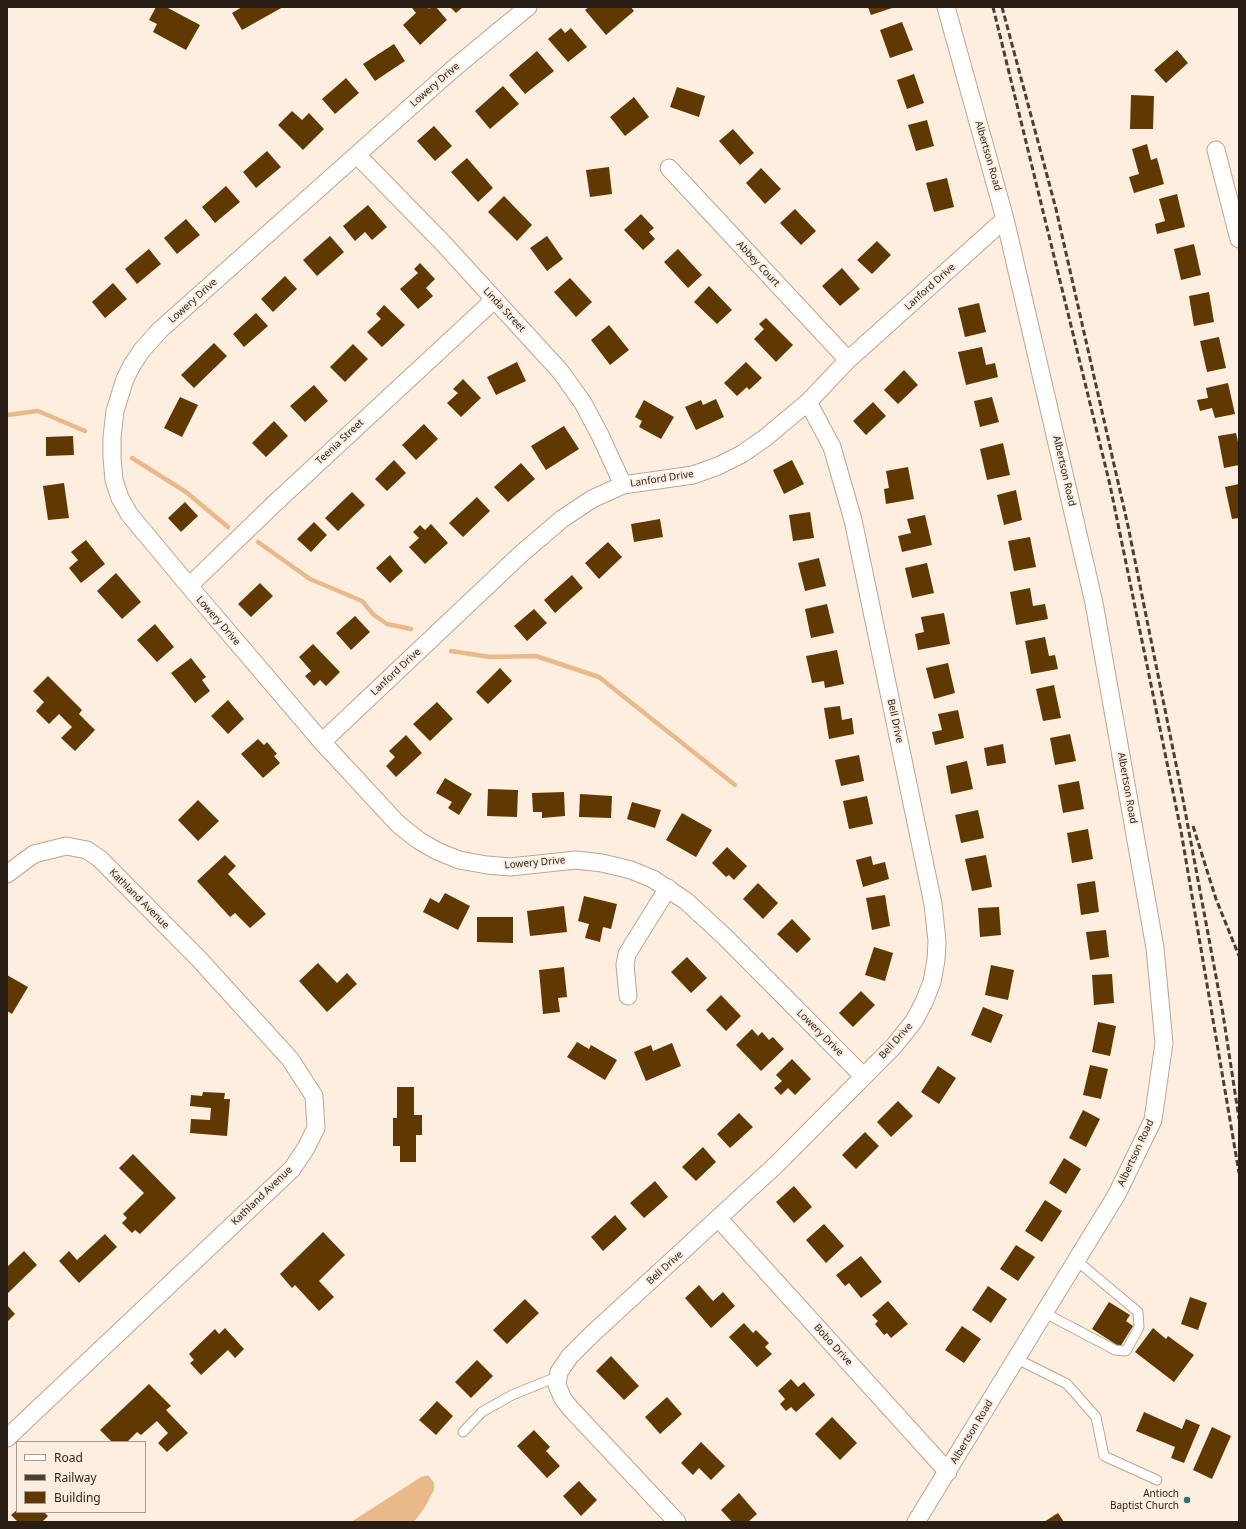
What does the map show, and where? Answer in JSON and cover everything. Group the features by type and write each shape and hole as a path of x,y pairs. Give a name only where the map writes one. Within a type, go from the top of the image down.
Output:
{"street":[{"name":"Lowery Drive","path":"528,7 453,69 160,330 142,350 132,364 125,379 115,411 112,437 114,480 120,498 129,514 189,586 322,742 398,824 418,840 437,851 459,860 487,865 510,867 576,860 602,862 631,870 653,879 686,901 724,936 863,1076"},
{"name":"Albertson Road","path":"916,1522 1117,1194 1153,1120 1164,1043 1155,948 1094,603 1005,219 946,7"},
{"path":"1216,150 1239,239"},
{"name":"Linda Street","path":"357,155 442,242 560,371 583,404 600,435 623,485"},
{"name":"Abbey Court","path":"669,168 848,360"},
{"name":"Lanford Drive","path":"322,742 521,554 562,519 592,500 623,485 693,475 718,466 742,454 765,438 808,402 848,360 1005,219"},
{"name":"Teenia Street","path":"189,586 274,504 494,300"},
{"name":"Bell Drive","path":"558,1376 559,1372 570,1356 778,1163 894,1046 914,1021 932,982 938,941 933,904 853,520 832,447 808,402"},
{"name":"Kathland Avenue","path":"7,874 34,854 66,846 87,850 100,859 199,959 290,1059 314,1096 316,1128 306,1148 292,1169 7,1438"},
{"path":"628,996 625,965 627,954 668,888"},
{"name":"Bobo Drive","path":"718,1219 948,1472"},
{"path":"558,1376 557,1385 563,1399 571,1409 677,1522"}],"lane":[{"path":"1045,1312 1115,1350 1126,1351 1139,1327 1138,1312 1082,1265 1076,1262"},
{"path":"1017,1358 1067,1384 1096,1416 1104,1456 1157,1480"},
{"path":"463,1432 482,1412 512,1394 558,1376"}],"shaded area":[{"path":"428,1475 434,1483 434,1490 425,1507 414,1522 351,1522 421,1477"}],"building":[{"path":"156,7 166,7 200,25 186,50 153,32 157,24 149,20"},
{"path":"242,7 283,7 242,30 232,13"},
{"path":"428,7 429,9 431,7 436,7 447,20 420,45 403,25 416,13 412,8"},
{"path":"450,7 463,7 456,13"},
{"path":"589,7 631,7 634,11 606,35 585,10"},
{"path":"868,7 895,7 871,15"},
{"path":"902,22 913,50 890,58 880,30"},
{"path":"561,28 565,33 571,28 587,47 568,62 548,39"},
{"path":"394,44 405,61 375,81 363,64"},
{"path":"1177,50 1188,63 1166,83 1154,70"},
{"path":"537,51 554,71 525,94 509,75"},
{"path":"914,74 924,103 907,109 897,80"},
{"path":"346,78 359,93 335,114 322,99"},
{"path":"503,86 519,104 490,129 475,111"},
{"path":"677,87 705,96 699,117 670,107"},
{"path":"1131,95 1154,96 1153,129 1130,129"},
{"path":"634,97 649,117 625,136 610,117"},
{"path":"292,111 302,120 309,113 324,129 303,150 278,125"},
{"path":"927,120 934,146 916,151 908,125"},
{"path":"434,126 452,146 435,161 417,141"},
{"path":"733,129 754,153 740,165 719,141"},
{"path":"1147,144 1151,160 1157,158 1164,184 1134,193 1129,177 1139,174 1132,149"},
{"path":"267,151 281,167 256,188 243,172"},
{"path":"467,158 493,188 478,202 451,172"},
{"path":"609,167 612,194 590,197 586,170"},
{"path":"761,168 781,189 765,204 746,183"},
{"path":"947,178 954,207 934,212 926,183"},
{"path":"226,186 240,202 215,223 202,207"},
{"path":"1177,194 1185,227 1157,234 1155,224 1165,221 1159,199"},
{"path":"504,196 532,225 517,241 488,212"},
{"path":"368,205 387,227 372,240 365,232 355,241 343,226"},
{"path":"795,209 816,231 801,245 780,223"},
{"path":"641,214 654,228 649,232 655,239 643,250 624,230"},
{"path":"186,219 200,235 177,254 164,238"},
{"path":"330,236 344,252 317,276 303,260"},
{"path":"547,236 563,259 547,271 530,248"},
{"path":"877,241 891,255 872,274 857,260"},
{"path":"1194,244 1201,275 1181,280 1174,249"},
{"path":"149,249 161,264 137,284 125,269"},
{"path":"678,249 702,275 688,288 664,262"},
{"path":"420,263 435,279 426,288 433,296 418,309 400,289 418,273 414,269"},
{"path":"842,268 860,289 840,306 822,286"},
{"path":"285,276 297,289 273,312 261,299"},
{"path":"570,278 592,302 576,317 554,292"},
{"path":"113,283 127,299 105,318 92,302"},
{"path":"709,286 732,310 717,324 694,302"},
{"path":"1209,292 1214,322 1194,326 1189,296"},
{"path":"979,303 986,332 965,337 958,308"},
{"path":"384,305 405,325 382,347 367,332 381,319 376,314"},
{"path":"256,313 268,326 244,347 233,334"},
{"path":"766,318 793,345 776,362 754,339 764,329 759,324"},
{"path":"609,325 629,350 610,365 591,340"},
{"path":"1219,337 1226,368 1207,372 1200,341"},
{"path":"214,343 227,356 194,388 181,375"},
{"path":"353,344 368,359 345,382 330,367"},
{"path":"982,347 986,365 995,363 998,377 966,385 958,352"},
{"path":"517,362 526,381 496,395 487,377"},
{"path":"746,362 762,378 749,390 747,387 737,396 724,383"},
{"path":"904,370 918,385 898,404 884,390"},
{"path":"463,379 481,398 461,417 447,403 458,393 453,389"},
{"path":"1228,383 1235,414 1215,418 1212,408 1200,411 1197,400 1208,398 1206,388"},
{"path":"314,385 328,401 305,422 290,406"},
{"path":"180,397 198,405 182,437 164,428"},
{"path":"992,397 999,422 980,427 974,401"},
{"path":"716,399 724,417 696,430 685,407 701,400 703,405"},
{"path":"644,400 674,417 661,439 639,427 642,421 635,417"},
{"path":"873,402 886,416 866,435 853,421"},
{"path":"274,421 288,436 266,457 252,443"},
{"path":"424,424 438,439 416,460 402,445"},
{"path":"564,426 579,449 546,470 531,446"},
{"path":"1236,433 1239,446 1239,465 1224,468 1218,436"},
{"path":"73,436 74,455 46,456 46,437"},
{"path":"1003,443 1010,475 987,480 980,449"},
{"path":"394,460 406,473 387,491 375,479"},
{"path":"792,460 804,484 784,494 773,470"},
{"path":"521,463 535,479 508,502 494,487"},
{"path":"908,467 914,499 886,504 884,489 889,488 886,471"},
{"path":"64,483 69,518 48,520 43,486"},
{"path":"1239,484 1239,518 1232,519 1225,487"},
{"path":"1016,490 1022,520 1004,525 997,495"},
{"path":"352,492 365,505 338,531 325,518"},
{"path":"477,497 490,511 463,537 449,523"},
{"path":"185,502 198,516 181,532 168,518"},
{"path":"810,512 814,538 793,541 789,515"},
{"path":"925,515 932,545 902,552 898,536 911,533 907,519"},
{"path":"660,519 663,537 634,542 631,524"},
{"path":"314,522 327,535 311,552 297,539"},
{"path":"431,524 448,543 425,564 409,547 419,538 413,532 420,525 425,530"},
{"path":"1030,537 1036,567 1014,571 1008,541"},
{"path":"86,540 105,564 81,583 69,568 78,560 71,552"},
{"path":"608,542 622,557 599,579 585,563"},
{"path":"390,555 403,571 390,583 376,568"},
{"path":"819,558 826,586 805,591 798,563"},
{"path":"927,563 934,593 912,598 905,568"},
{"path":"116,573 141,602 122,619 97,591"},
{"path":"572,575 583,588 555,613 544,600"},
{"path":"260,583 273,596 251,617 238,604"},
{"path":"1030,588 1033,606 1045,604 1048,619 1016,625 1010,592"},
{"path":"827,604 834,633 811,638 805,609"},
{"path":"534,609 547,623 527,641 514,626"},
{"path":"944,613 950,644 918,650 915,634 924,632 921,617"},
{"path":"355,616 370,632 351,650 336,633"},
{"path":"155,624 174,647 157,662 137,640"},
{"path":"1045,637 1049,656 1055,655 1058,669 1031,674 1025,641"},
{"path":"313,644 340,672 326,686 320,680 314,686 305,676 311,671 299,657"},
{"path":"837,650 844,684 825,688 824,681 812,683 806,656"},
{"path":"191,658 206,677 202,680 210,691 195,703 171,673"},
{"path":"948,663 955,693 934,699 926,668"},
{"path":"500,668 512,681 488,704 476,692"},
{"path":"48,676 82,710 79,714 95,730 75,751 61,738 72,727 59,714 49,724 36,711 44,702 33,691"},
{"path":"1054,685 1061,718 1043,721 1036,689"},
{"path":"228,700 244,719 228,734 211,716"},
{"path":"437,702 453,719 430,741 413,724"},
{"path":"840,706 842,720 852,718 854,734 829,739 824,708"},
{"path":"958,710 964,738 935,745 932,732 942,730 938,714"},
{"path":"1070,734 1076,761 1055,765 1050,738"},
{"path":"406,735 422,753 396,777 386,766 395,757 389,751"},
{"path":"258,739 264,745 267,742 277,754 274,756 280,763 263,778 241,754"},
{"path":"1003,744 1006,763 987,766 984,748"},
{"path":"859,755 864,781 841,786 835,760"},
{"path":"967,761 973,789 951,794 946,766"},
{"path":"445,778 472,794 459,815 448,808 452,802 436,793"},
{"path":"1079,781 1084,809 1063,813 1058,785"},
{"path":"488,789 518,790 517,817 487,816"},
{"path":"564,792 565,816 542,818 542,812 533,812 532,793"},
{"path":"580,794 612,796 611,818 579,817"},
{"path":"867,796 873,824 849,829 843,801"},
{"path":"198,800 219,821 198,841 178,820"},
{"path":"632,802 661,810 655,828 627,819"},
{"path":"978,810 984,838 961,843 955,815"},
{"path":"682,813 712,830 696,857 666,840"},
{"path":"1088,829 1093,859 1072,863 1067,833"},
{"path":"727,847 747,866 734,880 729,875 726,877 712,863"},
{"path":"225,855 236,866 228,874 266,914 250,928 235,913 230,917 197,881"},
{"path":"986,855 992,887 972,891 965,859"},
{"path":"871,856 873,865 885,862 889,879 863,887 856,860"},
{"path":"1095,881 1099,912 1081,915 1077,884"},
{"path":"758,883 778,903 763,919 743,899"},
{"path":"445,893 470,906 458,930 423,912 430,898 439,903"},
{"path":"885,895 890,926 872,930 866,898"},
{"path":"584,896 617,904 611,929 603,927 600,942 585,938 589,924 578,921"},
{"path":"564,906 567,932 530,936 527,911"},
{"path":"999,907 1001,935 980,937 978,908"},
{"path":"477,917 513,917 513,943 477,942"},
{"path":"792,919 811,939 797,953 777,934"},
{"path":"1106,930 1109,957 1090,960 1086,932"},
{"path":"874,947 893,953 885,981 865,975"},
{"path":"687,957 707,978 691,993 671,972"},
{"path":"318,963 337,983 347,973 357,984 327,1012 299,981"},
{"path":"991,965 1014,970 1008,1000 985,995"},
{"path":"564,967 567,997 558,998 560,1012 543,1014 539,970"},
{"path":"1112,974 1114,1003 1094,1005 1092,975"},
{"path":"7,975 28,987 12,1014 7,1011"},
{"path":"861,991 875,1005 853,1027 839,1013"},
{"path":"721,995 741,1016 726,1031 706,1010"},
{"path":"983,1007 1003,1015 991,1043 971,1035"},
{"path":"1098,1022 1116,1026 1110,1056 1092,1052"},
{"path":"752,1029 758,1036 762,1032 769,1040 773,1037 784,1049 761,1071 736,1045"},
{"path":"577,1042 589,1049 591,1045 617,1060 605,1080 567,1057"},
{"path":"672,1043 681,1066 646,1081 634,1052 651,1045 653,1051"},
{"path":"792,1059 811,1079 795,1095 788,1088 781,1095 774,1088 782,1081 776,1075"},
{"path":"1090,1065 1108,1069 1101,1099 1083,1095"},
{"path":"938,1066 956,1078 939,1104 921,1092"},
{"path":"397,1087 414,1087 414,1115 422,1115 422,1135 416,1135 416,1162 400,1162 400,1146 393,1146 393,1118 397,1118"},
{"path":"203,1092 225,1093 224,1099 230,1099 227,1136 190,1133 191,1119 210,1120 211,1108 190,1106 191,1095 202,1096"},
{"path":"898,1101 913,1116 891,1137 877,1122"},
{"path":"1083,1110 1100,1119 1086,1147 1069,1138"},
{"path":"739,1113 753,1127 730,1148 717,1134"},
{"path":"865,1132 879,1146 856,1169 842,1155"},
{"path":"703,1147 716,1162 696,1181 682,1167"},
{"path":"133,1154 176,1198 140,1234 135,1230 132,1233 122,1223 127,1218 123,1214 144,1193 119,1168"},
{"path":"1064,1158 1081,1169 1066,1194 1049,1183"},
{"path":"655,1181 668,1197 644,1218 630,1203"},
{"path":"794,1186 812,1207 794,1223 776,1202"},
{"path":"1045,1200 1062,1211 1042,1242 1025,1231"},
{"path":"615,1215 627,1229 603,1251 591,1237"},
{"path":"824,1224 844,1246 826,1263 806,1240"},
{"path":"323,1232 345,1255 319,1281 334,1297 319,1311 295,1285 292,1288 280,1274"},
{"path":"105,1234 117,1247 79,1283 59,1261 69,1251 77,1260"},
{"path":"1016,1245 1035,1257 1018,1281 1000,1269"},
{"path":"24,1251 37,1265 7,1294 7,1267"},
{"path":"861,1256 882,1282 861,1298 849,1283 845,1286 836,1275"},
{"path":"699,1285 713,1301 723,1292 735,1306 711,1328 685,1298"},
{"path":"988,1286 1007,1299 991,1323 972,1310"},
{"path":"1190,1297 1207,1303 1198,1330 1181,1324"},
{"path":"525,1299 539,1313 507,1344 493,1330"},
{"path":"888,1301 908,1324 891,1338 887,1333 884,1335 875,1324 878,1321 872,1315"},
{"path":"1109,1302 1130,1315 1126,1321 1133,1326 1120,1347 1092,1329"},
{"path":"7,1305 15,1314 7,1322"},
{"path":"744,1323 753,1333 756,1330 769,1343 765,1347 772,1354 757,1367 729,1337"},
{"path":"962,1326 981,1339 964,1363 945,1350"},
{"path":"225,1328 244,1349 235,1358 228,1350 201,1375 190,1363 194,1360 189,1354 215,1329 219,1334"},
{"path":"1153,1328 1166,1339 1168,1336 1194,1355 1174,1382 1135,1352"},
{"path":"611,1356 639,1386 624,1400 596,1371"},
{"path":"477,1360 493,1376 471,1398 455,1382"},
{"path":"791,1379 798,1387 804,1382 815,1395 796,1412 791,1407 786,1411 780,1404 785,1399 778,1391"},
{"path":"149,1384 171,1406 166,1410 188,1433 167,1452 158,1443 168,1433 157,1421 141,1435 137,1432 128,1441 111,1441 100,1430"},
{"path":"667,1397 682,1414 660,1434 645,1417"},
{"path":"437,1401 453,1416 436,1435 419,1420"},
{"path":"1144,1412 1182,1429 1186,1419 1200,1425 1184,1463 1171,1458 1175,1447 1136,1431"},
{"path":"832,1417 857,1443 840,1460 815,1434"},
{"path":"1212,1427 1231,1436 1212,1479 1193,1470"},
{"path":"534,1430 550,1447 546,1451 560,1466 547,1478 517,1446"},
{"path":"701,1442 725,1466 711,1480 699,1468 693,1475 681,1463"},
{"path":"579,1481 597,1500 581,1516 563,1496"},
{"path":"739,1493 757,1514 748,1522 732,1522 721,1510"},
{"path":"16,1511 16,1513 45,1513 48,1516 42,1522 16,1522 17,1521 11,1515"},
{"path":"1058,1513 1064,1522 1044,1522"}],"waterway":[{"path":"7,415 38,411 85,431"},
{"path":"132,458 186,492 228,527"},
{"path":"258,542 310,579 362,601 374,615 387,624 411,629"},
{"path":"451,651 490,657 536,656 599,677 735,785"}],"railway":[{"path":"993,7 1110,485 1181,831 1239,1173"},
{"path":"1002,7 1056,209 1128,526 1181,789 1223,1014 1239,1119"},
{"path":"1193,826 1216,899 1239,956"}],"place":[{"name":"Antioch Baptist Church","path":"1187,1500"}]}
